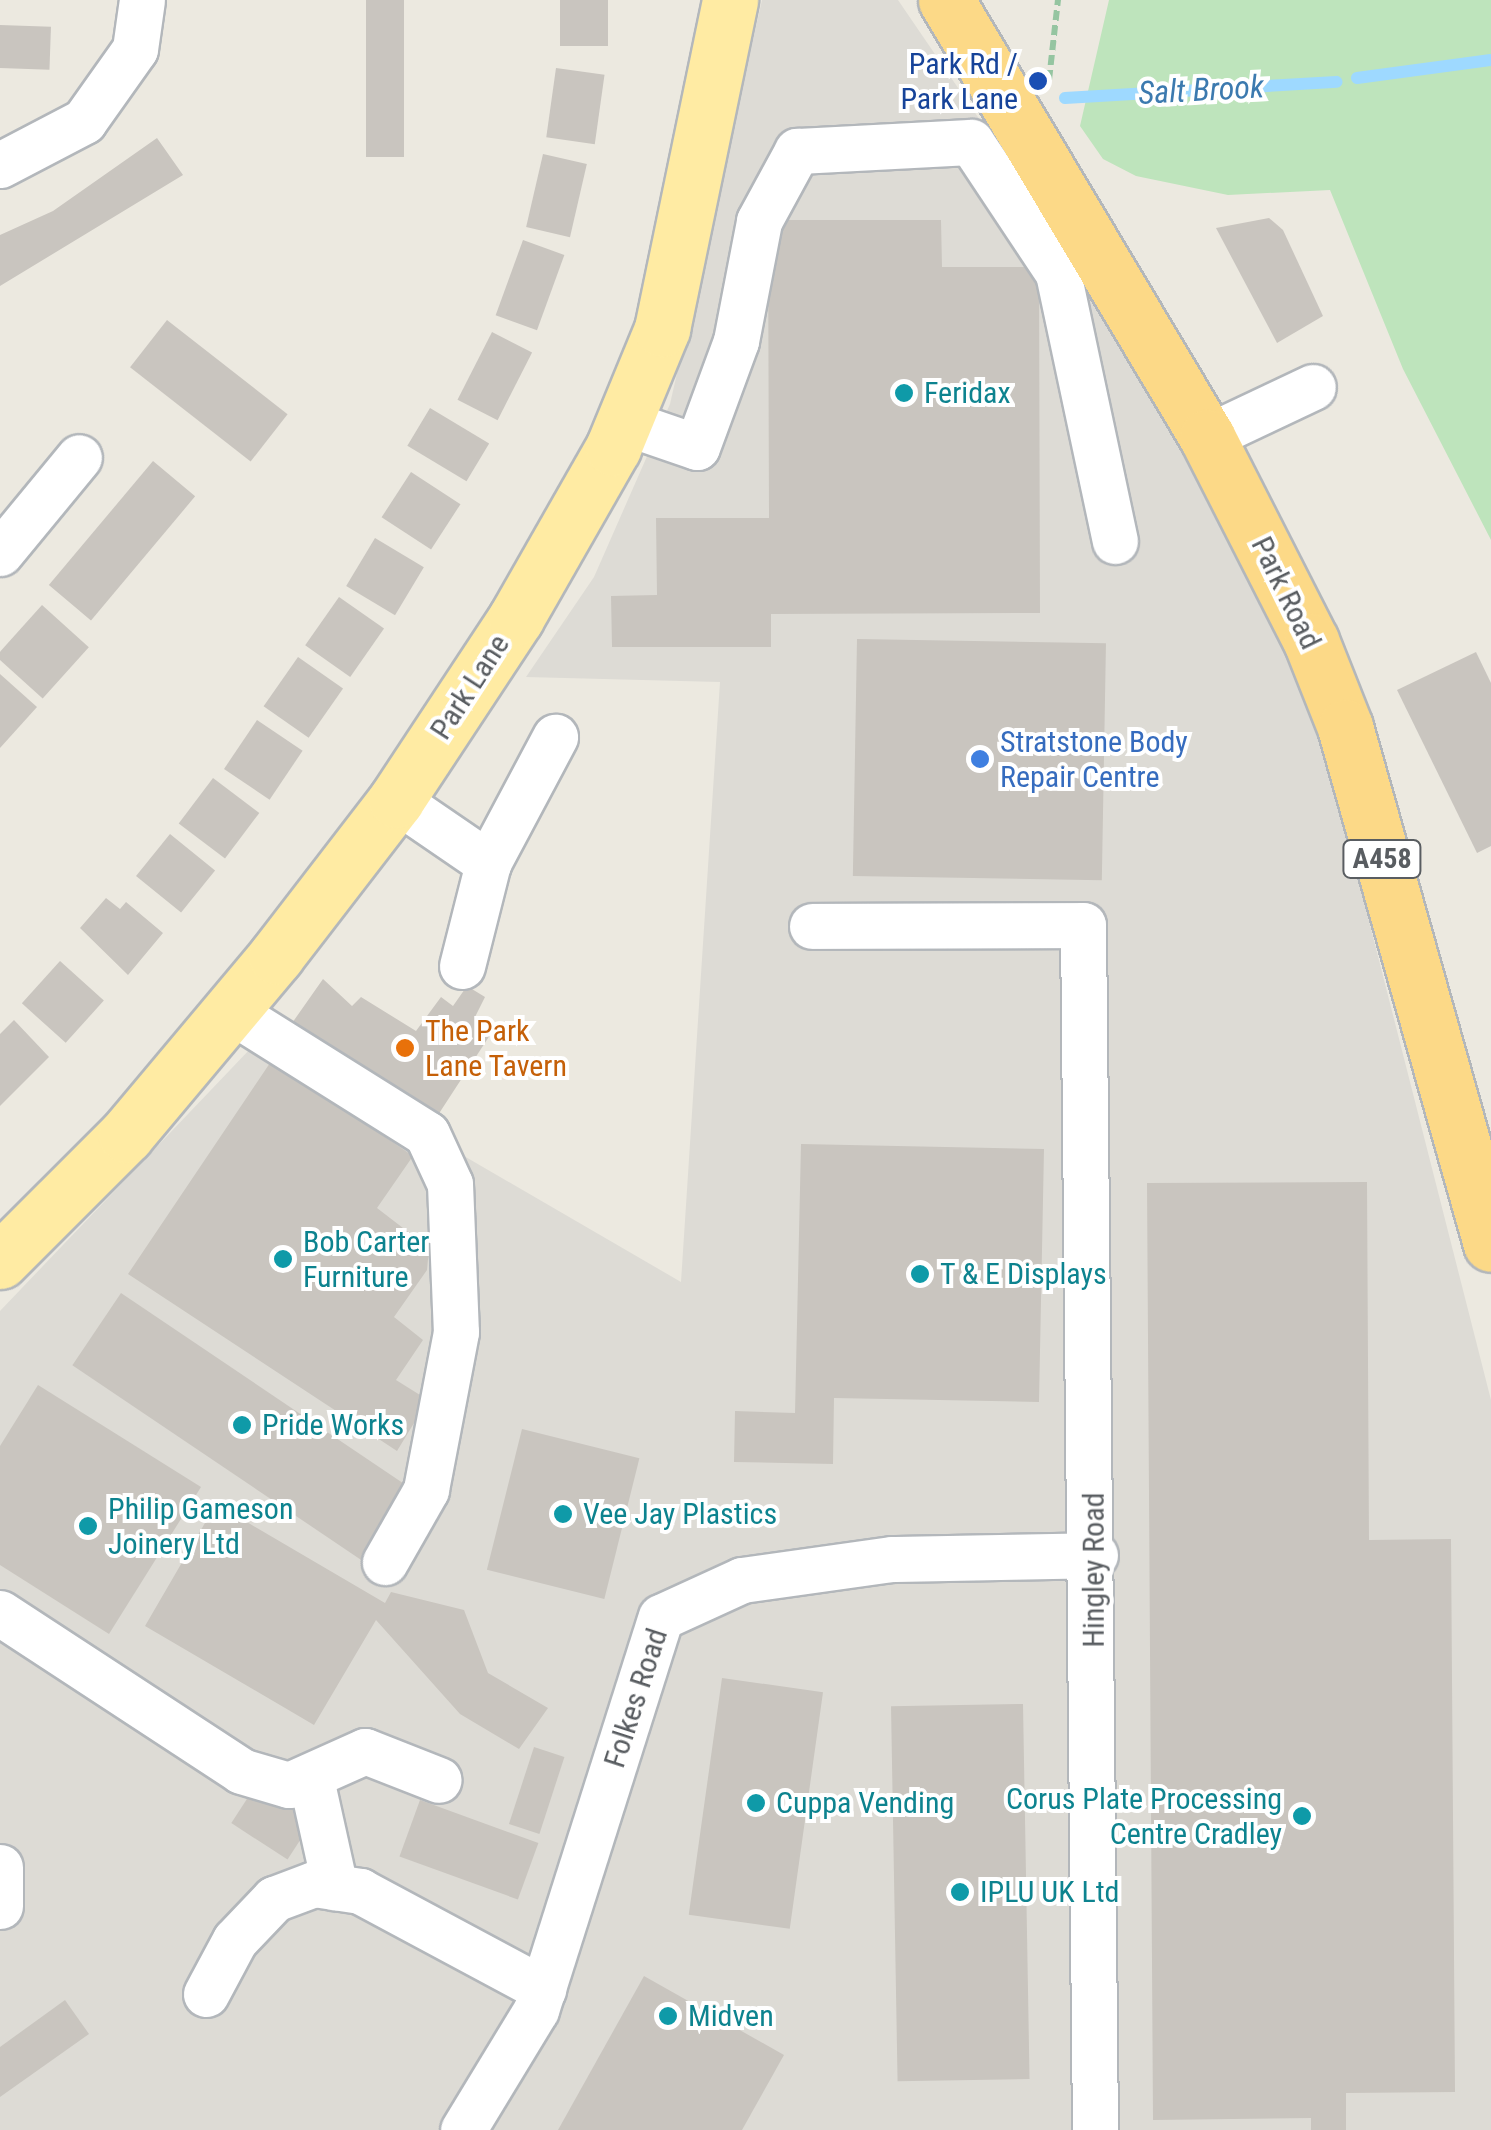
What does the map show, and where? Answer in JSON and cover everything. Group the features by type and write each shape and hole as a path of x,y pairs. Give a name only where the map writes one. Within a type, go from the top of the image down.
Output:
{"highway":[{"name":"Park Road","path":"946,0 1208,437 1345,727 1491,1244"}],"main road":[{"name":"Park Lane","path":"0,1262 126,1136 231,1011 396,800 516,618 624,422 662,328 730,0"}],"street":[{"path":"0,165 84,121 113,88 134,49 142,0"},
{"path":"624,422 697,447 736,341 759,221 797,151 972,142 1058,273 1114,540"},
{"path":"1208,437 1314,386"},
{"path":"0,553 78,458"},
{"path":"462,966 488,863 555,738"},
{"path":"396,800 488,863"},
{"name":"Hingley Road","path":"812,926 1083,926 1095,1555 1095,2130"},
{"path":"231,1011 427,1134 450,1184 456,1332 426,1490 385,1562"},
{"name":"Folkes Road","path":"462,2130 543,1989 661,1617 742,1580 892,1560 1095,1555"},
{"path":"0,1613 241,1771 289,1786 365,1751 439,1780"},
{"path":"311,1779 335,1887"},
{"path":"0,1867 0,1906"},
{"path":"206,1994 235,1940 274,1898 314,1884 378,1899 543,1989"}],"shaded area":[{"path":"762,0 898,0 1079,265 1298,642 1491,1400 1491,2130 0,2130 0,1311 251,1048 273,1045 681,1282 720,682 526,677 594,577 670,404"}],"green space":[{"path":"1109,0 1491,0 1491,540 1403,369 1330,190 1228,195 1136,176 1103,159 1080,126"}],"building":[{"path":"366,0 404,0 404,157 366,157"},
{"path":"560,0 608,0 608,46 560,46"},
{"path":"0,25 51,27 49,70 0,68"},
{"path":"556,68 605,75 595,144 546,137"},
{"path":"157,138 183,175 0,286 0,235 53,211"},
{"path":"543,154 587,164 570,237 526,227"},
{"path":"1269,218 1283,230 1323,316 1277,343 1216,228"},
{"name":"Feridax","path":"768,220 941,220 942,267 1039,267 1040,613 771,614 771,647 612,647 611,596 657,595 656,518 769,518"},
{"path":"523,240 564,255 537,330 496,315"},
{"path":"167,320 288,414 251,461 130,367"},
{"path":"492,332 532,352 498,420 457,400"},
{"path":"430,408 489,444 466,481 407,446"},
{"path":"153,461 195,496 91,620 49,585"},
{"path":"411,472 460,504 431,549 382,517"},
{"path":"375,538 424,567 395,615 346,586"},
{"path":"339,597 384,629 350,677 305,645"},
{"path":"42,605 89,647 43,698 0,660 0,652"},
{"name":"Stratstone Body Repair Centre","path":"857,639 1106,643 1102,880 853,876"},
{"path":"1476,652 1491,683 1491,846 1477,853 1397,690"},
{"path":"298,657 343,689 309,738 264,706"},
{"path":"0,674 37,707 0,748"},
{"path":"257,720 303,751 270,800 224,769"},
{"path":"213,778 259,813 225,858 179,824"},
{"path":"170,834 215,871 181,912 136,876"},
{"path":"106,898 120,909 126,902 163,933 128,975 80,928"},
{"path":"60,961 104,1000 66,1043 22,1003"},
{"name":"The Park Lane Tavern","path":"323,979 352,1006 361,997 416,1031 441,997 453,1006 467,986 485,997 475,1017 492,1032 438,1115 290,1026"},
{"path":"14,1020 49,1057 0,1106 0,1034"},
{"name":"Bob Carter Furniture","path":"272,1060 413,1156 377,1208 429,1248 427,1270 394,1317 423,1340 396,1380 428,1400 397,1451 128,1274"},
{"name":"T & E Displays","path":"801,1144 1044,1149 1039,1402 834,1398 833,1464 734,1462 735,1411 795,1413"},
{"name":"Corus Plate Processing Centre Cradley","path":"1367,1182 1369,1540 1451,1539 1455,2092 1346,2093 1346,2130 1311,2130 1311,2118 1153,2120 1147,1183"},
{"name":"Pride Works","path":"121,1293 410,1488 361,1560 72,1365"},
{"name":"Philip Gameson Joinery Ltd","path":"38,1385 201,1487 109,1634 0,1565 0,1446"},
{"name":"Vee Jay Plastics","path":"522,1429 639,1458 604,1599 487,1570"},
{"path":"216,1504 385,1603 391,1592 464,1610 488,1673 548,1708 519,1749 460,1714 376,1620 314,1725 145,1626"},
{"name":"Cuppa Vending","path":"722,1678 823,1692 790,1929 689,1915"},
{"name":"IPLU UK Ltd","path":"1023,1704 1030,2079 898,2081 891,1706"},
{"path":"534,1747 564,1757 539,1834 509,1824"},
{"path":"258,1782 314,1818 288,1860 231,1823"},
{"path":"420,1800 538,1843 518,1899 399,1856"},
{"name":"Midven","path":"644,1976 784,2055 742,2130 558,2130"},
{"path":"65,2000 89,2034 0,2097 0,2047"}],"waterway":[{"name":"Salt Brook","path":"1357,78 1491,60"},
{"name":"Salt Brook","path":"1065,98 1337,82"}],"place":[{"name":"Park Rd / Park Lane","path":"1038,81"},
{"name":"Feridax","path":"904,393"},
{"name":"Stratstone Body Repair Centre","path":"980,759"},
{"name":"The Park Lane Tavern","path":"405,1048"},
{"name":"Bob Carter Furniture","path":"283,1259"},
{"name":"T & E Displays","path":"920,1274"},
{"name":"Pride Works","path":"242,1425"},
{"name":"Vee Jay Plastics","path":"563,1514"},
{"name":"Philip Gameson Joinery Ltd","path":"88,1526"},
{"name":"Cuppa Vending","path":"756,1803"},
{"name":"Corus Plate Processing Centre Cradley","path":"1302,1816"},
{"name":"IPLU UK Ltd","path":"960,1892"},
{"name":"Midven","path":"668,2016"}]}
